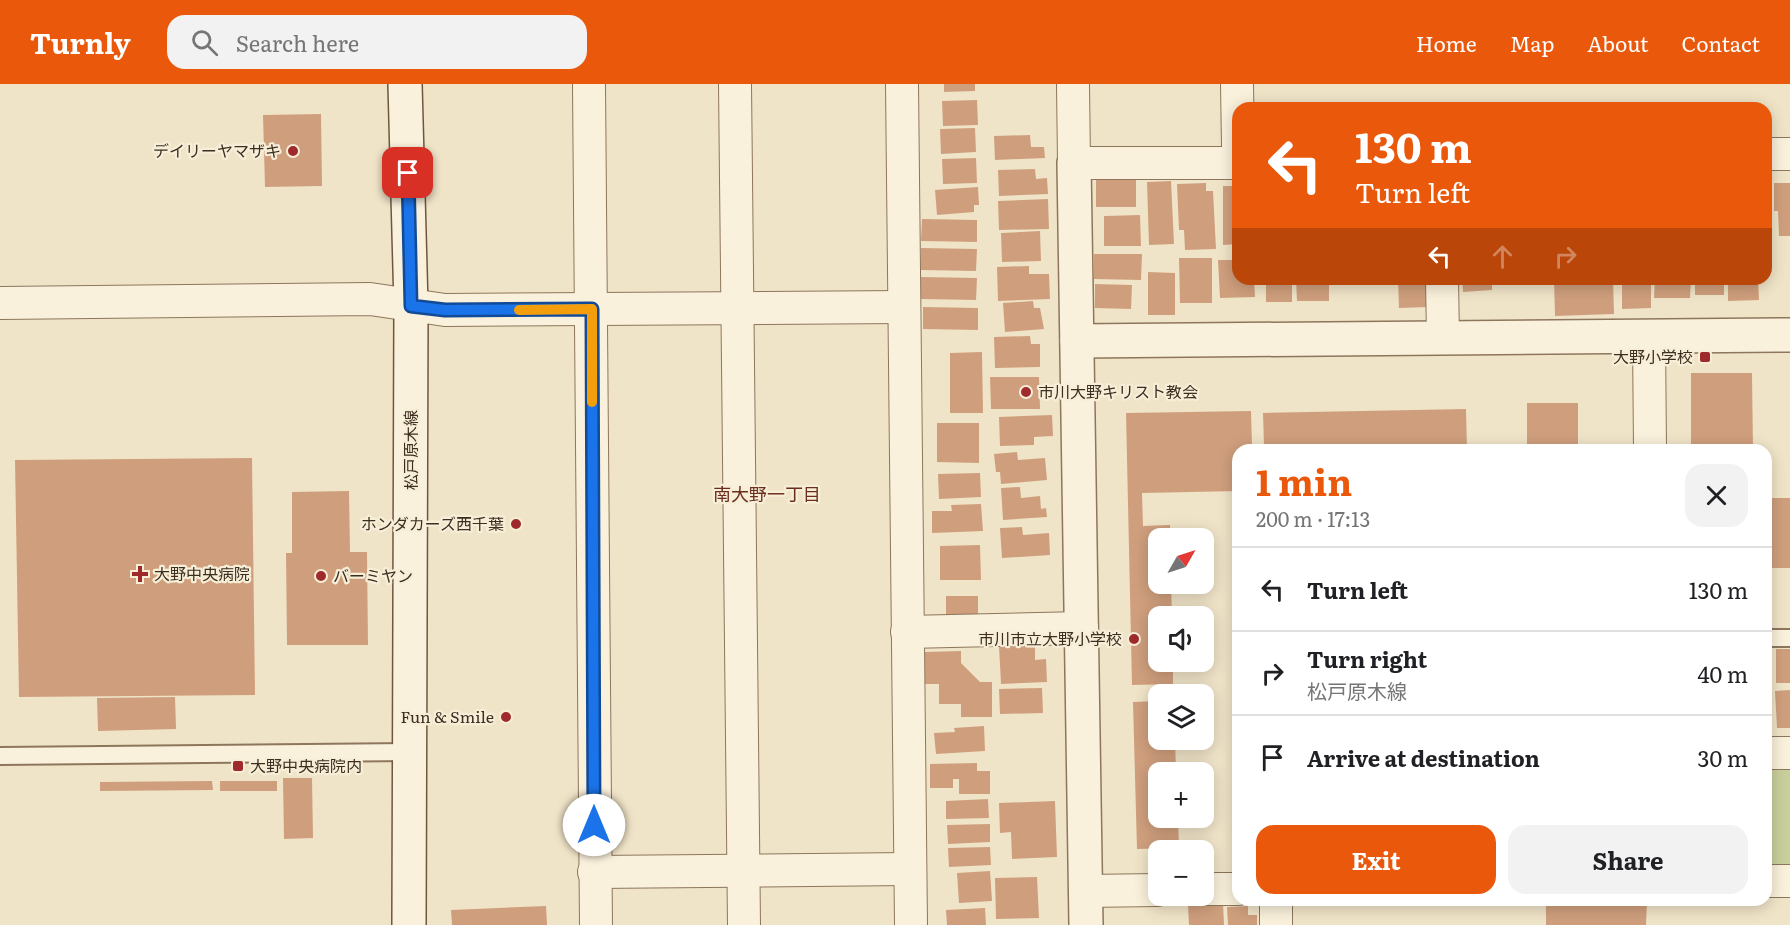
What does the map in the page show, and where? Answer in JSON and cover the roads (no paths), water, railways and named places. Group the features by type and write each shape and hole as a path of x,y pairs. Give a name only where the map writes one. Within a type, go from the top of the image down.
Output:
{"street":[{"name":"松戸原木線","path":"405,84 411,306 409,925"},
{"path":"589,84 596,925"},
{"path":"735,84 744,925"},
{"path":"902,84 911,925"},
{"path":"1073,84 1086,925"},
{"path":"1237,84 1237,102"},
{"path":"1772,154 1790,154"},
{"path":"1074,163 1232,163"},
{"path":"1442,285 1443,338"},
{"path":"0,303 370,299 445,310 904,307"},
{"path":"1077,341 1790,335"},
{"path":"1649,337 1650,444"},
{"path":"907,632 1082,628"},
{"path":"1772,753 1790,753"},
{"path":"594,872 909,869"},
{"path":"1772,881 1790,880"},
{"path":"1214,889 1232,889"},
{"path":"1086,891 1148,890"},
{"path":"1276,906 1276,925"}],"lane":[{"path":"1772,638 1790,638"},
{"path":"0,756 410,752"}],"place":[{"name":"デイリーヤマザキ","path":"293,151"},
{"name":"大野小学校","path":"1705,357"},
{"name":"市川大野キリスト教会","path":"1026,392"},
{"name":"ホンダカーズ西千葉","path":"516,524"},
{"name":"大野中央病院","path":"140,574"},
{"name":"バーミヤン","path":"321,576"},
{"name":"市川市立大野小学校","path":"1134,639"},
{"name":"Fun & Smile","path":"506,717"},
{"name":"大野中央病院内","path":"238,766"}],"district":[{"name":"南大野一丁目","path":"767,495"}]}
